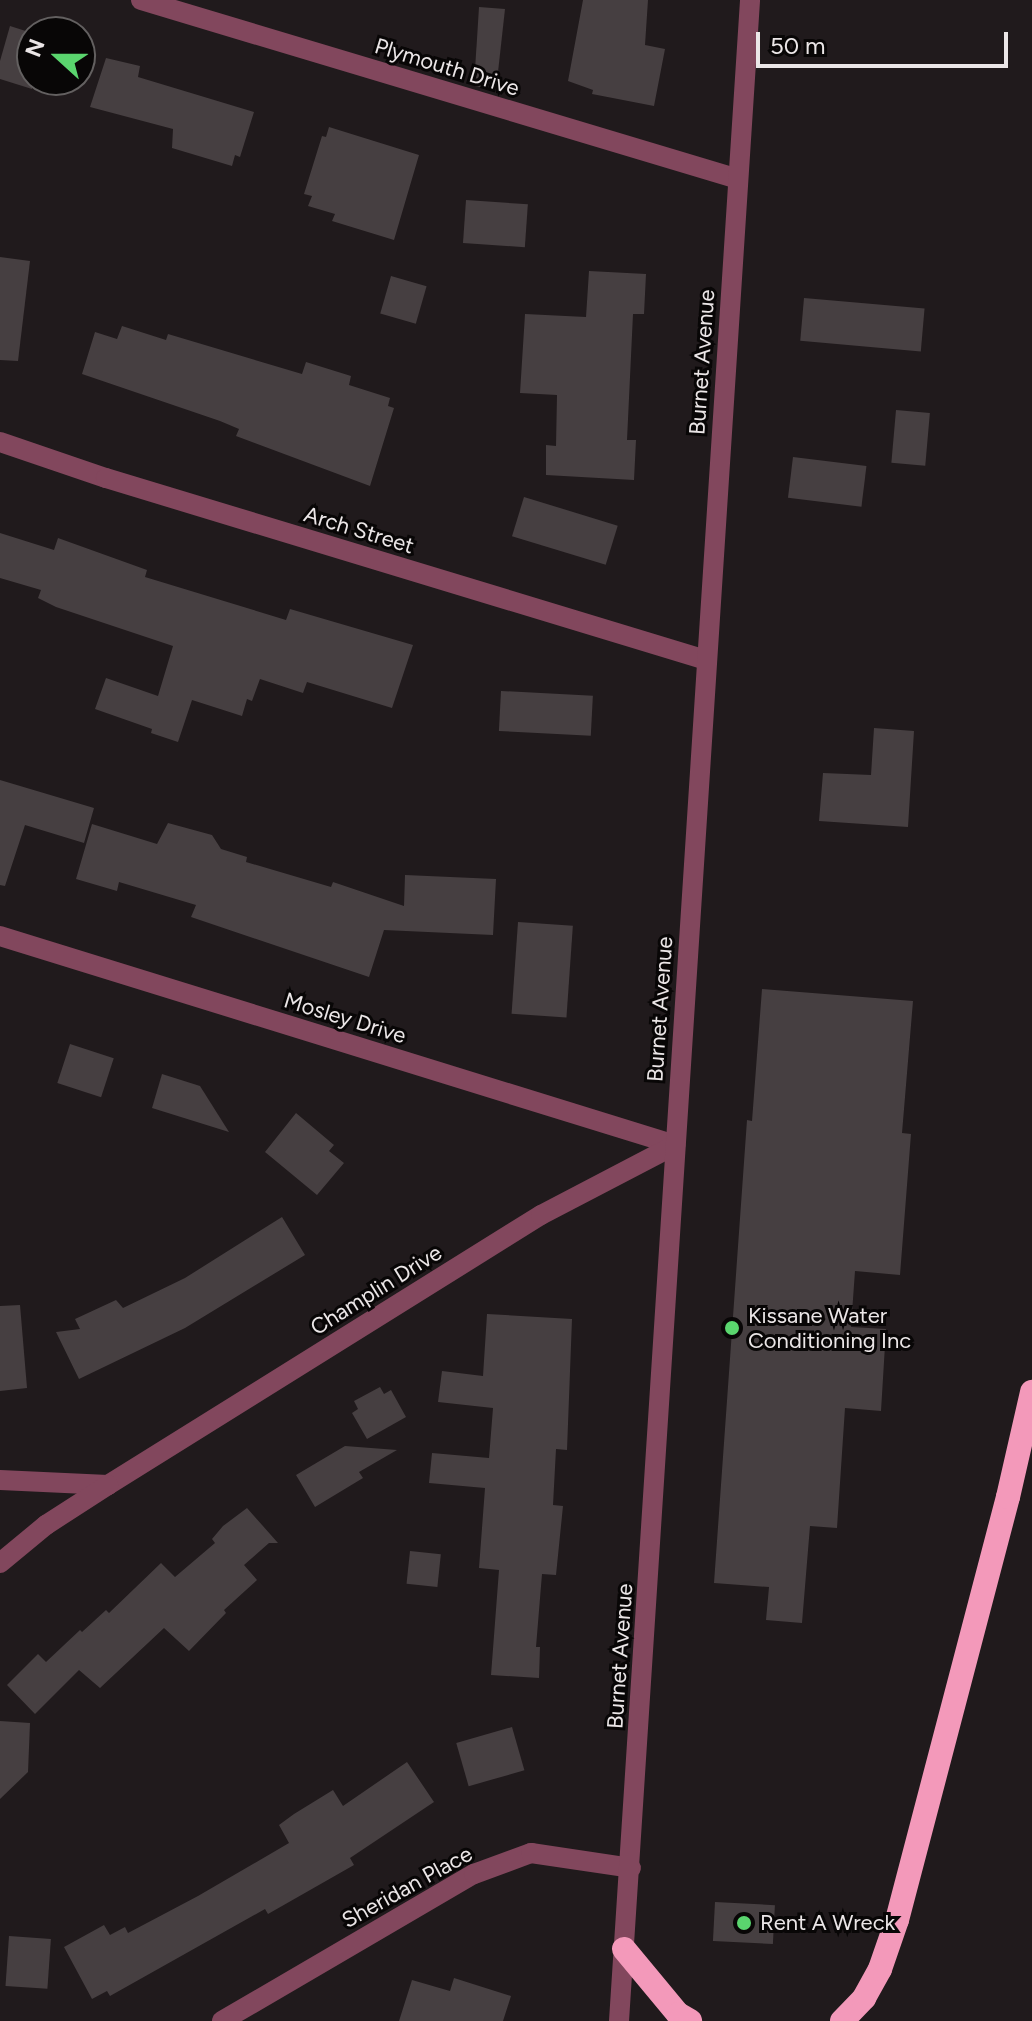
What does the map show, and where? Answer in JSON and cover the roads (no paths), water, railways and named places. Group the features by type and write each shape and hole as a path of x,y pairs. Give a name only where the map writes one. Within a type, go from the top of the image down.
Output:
{"highway":[{"path":"842,2021 864,1998 880,1969 897,1920 1004,1512 1032,1392"},
{"path":"624,1949 678,2014 690,2021"}],"street":[{"name":"Plymouth Drive","path":"141,0 738,179"},
{"name":"Burnet Avenue","path":"619,2021 750,0"},
{"name":"Arch Street","path":"0,442 106,478 706,660"},
{"name":"Mosley Drive","path":"0,936 675,1145"},
{"name":"Champlin Drive","path":"0,1563 46,1525 108,1485 541,1215 675,1145"},
{"path":"0,1480 108,1485"},
{"name":"Sheridan Place","path":"222,2021 488,1869 531,1853 631,1868"}],"place":[{"name":"Kissane Water Conditioning Inc","path":"732,1328"},
{"name":"Rent A Wreck","path":"744,1923"}]}
